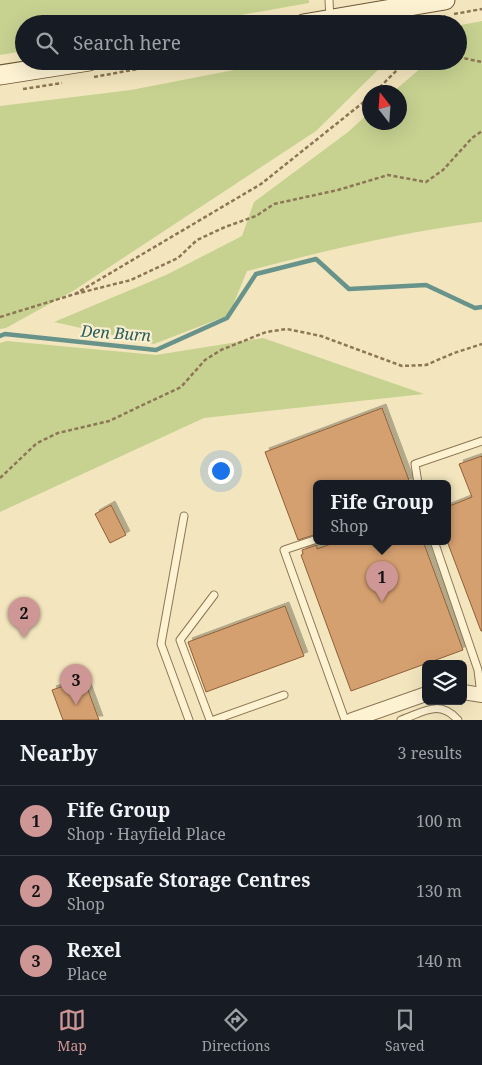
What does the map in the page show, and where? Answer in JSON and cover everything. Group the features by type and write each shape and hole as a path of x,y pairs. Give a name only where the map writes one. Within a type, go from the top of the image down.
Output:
{"main road":[{"path":"372,15 445,8"},
{"path":"0,76 36,70"}],"street":[{"path":"467,693 482,695"},
{"path":"352,720 422,695"}],"lane":[{"path":"328,0 330,15"},
{"path":"418,480 415,464 482,441"},
{"path":"184,516 161,644 189,720"},
{"path":"313,540 284,550 345,720"},
{"path":"435,545 480,669 482,695"},
{"path":"210,720 180,640 214,595"},
{"path":"214,720 284,695"},
{"path":"401,720 433,708 442,708 452,712 458,720"}],"path":[{"path":"467,59 482,62"},
{"path":"382,85 397,70"},
{"path":"75,294 261,184 362,104"},
{"path":"0,317 75,294 132,280 178,258 197,240 256,216 274,204 338,190 388,175 426,182 443,170 472,138 482,131"},
{"path":"0,478 37,442 58,433 109,421 181,386 205,360 221,350 266,332 287,330 321,336 402,366 426,365 482,344"}],"green space":[{"path":"0,0 309,0 309,3 241,15 15,15 15,52 0,55"},
{"path":"482,21 482,222 422,231 363,243 247,271 229,315 154,344 54,322 166,275 242,236 254,202 348,132 362,119 362,130 407,130 407,85 401,85 419,70 467,70 467,24"},
{"path":"234,70 378,70 316,131 73,291 6,328 0,329 0,106 131,90"},
{"path":"263,338 424,394 204,418 0,512 0,343 7,341 156,355"}],"building":[{"path":"382,408 409,480 313,480 313,535 298,540 265,452"},
{"path":"482,456 482,631 449,545 451,545 451,505 472,497 459,464"},
{"path":"111,505 126,535 110,543 95,514"},
{"path":"317,545 317,549 328,545 424,545 463,650 436,660 422,660 422,665 351,691 301,555 303,554 302,550"},
{"path":"285,606 304,656 206,692 188,642"},
{"path":"84,679 99,720 63,720 52,690"}],"waterway":[{"name":"Den Burn","path":"0,336 5,334 156,350 227,318 256,274 316,259 349,289 426,285 475,308 482,307"}],"place":[{"name":"Fife Group","path":"382,602"},
{"name":"Keepsafe Storage Centres","path":"24,638"},
{"name":"Rexel","path":"76,705"}]}
